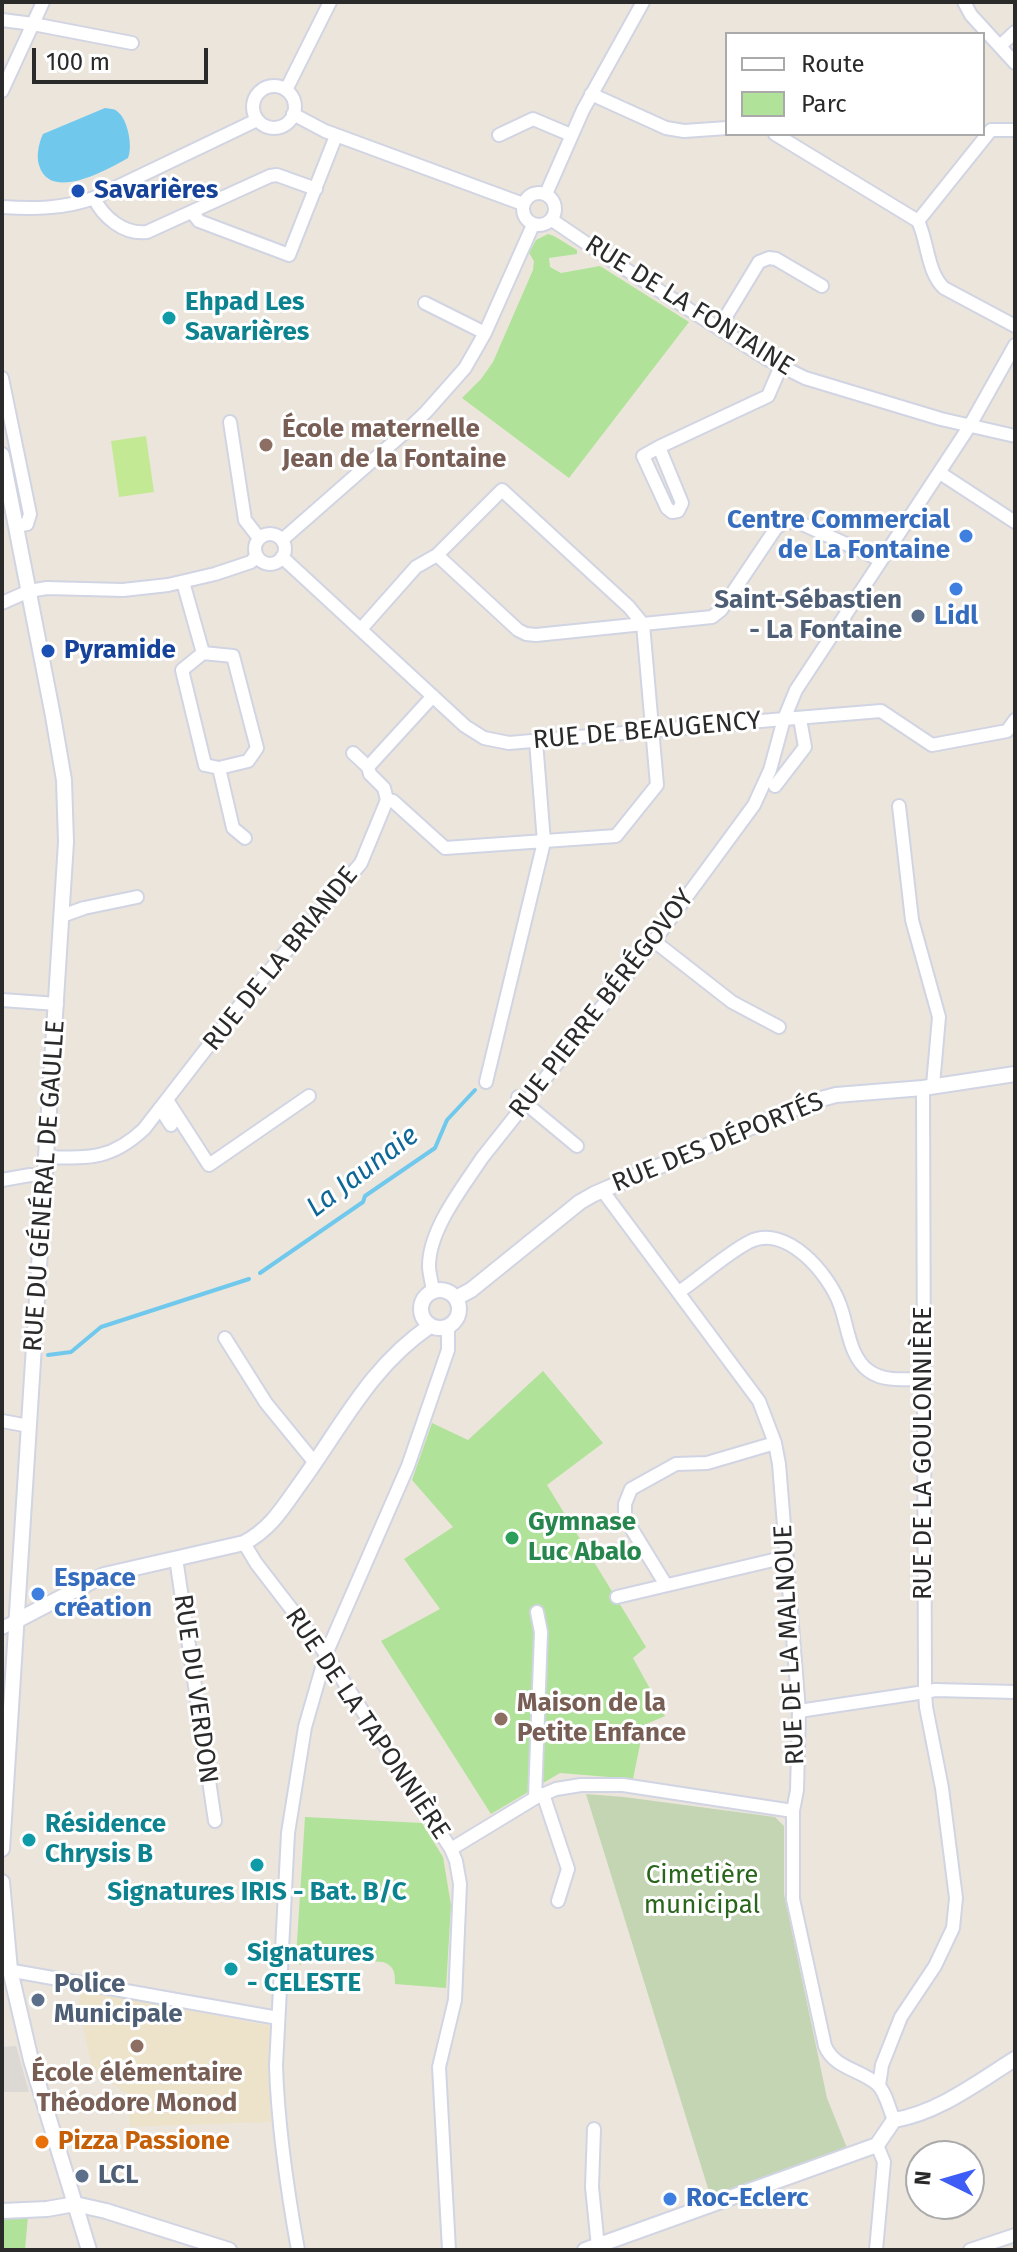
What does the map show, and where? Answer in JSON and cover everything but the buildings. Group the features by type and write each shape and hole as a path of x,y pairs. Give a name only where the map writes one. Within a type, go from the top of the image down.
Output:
{"street":[{"path":"2,91 43,2"},
{"path":"286,90 330,2"},
{"path":"546,194 591,94 642,2"},
{"path":"964,2 971,15 1015,63"},
{"path":"2,20 132,43"},
{"path":"1000,46 1015,32"},
{"path":"271,86 286,90 293,100 293,114 289,121 278,127 265,126 257,120 253,105 259,92 271,86"},
{"path":"591,94 666,128 684,131 725,128"},
{"path":"293,114 336,136 523,204"},
{"path":"499,135 533,119 571,135"},
{"path":"2,207 60,207 94,198 257,120"},
{"path":"918,221 991,130 1015,130"},
{"path":"192,212 199,221 289,255 336,136"},
{"path":"778,136 918,221 936,280 944,288 1015,326"},
{"path":"94,198 100,212 110,221 139,233 270,176 277,175 316,189"},
{"path":"531,194 546,194 555,205 555,213 552,220 533,225 523,215 523,204 531,194"},
{"name":"RUE DE LA FONTAINE","path":"552,220 719,328 805,378 969,427 1015,436"},
{"path":"282,540 426,412 465,368 485,333 533,225"},
{"path":"719,328 759,262 776,259 822,286"},
{"path":"425,303 485,333"},
{"name":"RUE DE BEAUGENCY","path":"282,557 465,726 484,738 509,743 784,719 796,690 940,473 1015,345"},
{"path":"659,447 682,503 678,511 672,512 667,508 643,456 659,447 768,396 781,366"},
{"path":"2,378 30,514 27,524 16,526"},
{"path":"230,422 245,520 259,538"},
{"name":"RUE DU GÉNÉRAL DE GAULLE","path":"2,455 64,780 66,842 2,1849"},
{"path":"940,473 1015,522"},
{"path":"353,753 384,788 387,800 393,801 445,848 616,836 657,785 643,624 629,607 502,490 437,555 416,567 361,629"},
{"path":"437,555 526,634 712,617 721,610 776,528 785,522 798,522 881,560"},
{"path":"265,534 282,540 285,548 277,562 269,564 256,556 255,547 265,534"},
{"path":"2,603 29,591 47,588 123,590 183,582 251,562 256,556"},
{"path":"183,582 203,653"},
{"path":"203,653 233,656 257,748 248,761 219,768 205,765 182,670 203,653"},
{"path":"368,767 433,696"},
{"path":"784,719 881,711 932,745 1007,731 1015,720"},
{"name":"RUE PIERRE BÉRÉGOVOY","path":"433,1291 429,1266 441,1223 522,1100 654,941 754,805 770,770 784,719"},
{"path":"775,786 805,747 800,719"},
{"path":"486,1082 544,842 536,741"},
{"path":"219,768 233,828 245,838"},
{"name":"RUE DE LA BRIANDE","path":"46,1157 88,1158 110,1152 128,1143 144,1129 237,1009 361,863 387,800"},
{"name":"RUE DE LA GOULONNIÈRE","path":"879,2085 882,2065 901,2017 935,1966 953,1928 956,1898 942,1788 925,1692 923,1379 928,1086 939,1017 912,920 899,806"},
{"path":"62,916 137,897"},
{"path":"654,941 732,1002 779,1027"},
{"path":"2,1000 57,1004"},
{"name":"RUE DES DÉPORTÉS","path":"456,1298 502,1266 580,1202 810,1102 836,1095 1015,1074"},
{"path":"164,1104 209,1165 309,1096"},
{"path":"522,1100 577,1146"},
{"path":"164,1104 171,1125"},
{"path":"2,1180 45,1176"},
{"name":"RUE DE LA MALNOUE","path":"602,1190 759,1401 775,1443 799,1711 797,1790 793,1811 793,1899 828,2054 839,2064 879,2085"},
{"path":"679,1292 751,1241 769,1236 790,1243 820,1270 839,1301 856,1355 868,1371 884,1378 923,1379"},
{"path":"445,1290 456,1298 458,1314 448,1326 439,1328 426,1320 420,1308 424,1297 433,1291 445,1290"},
{"path":"2,1628 104,1575 244,1543 260,1534 271,1524 382,1367 426,1320"},
{"path":"297,2244 284,2175 276,2066 288,1833 305,1727 326,1654 408,1466 448,1350 448,1326"},
{"path":"225,1338 266,1403 315,1463"},
{"path":"2,1421 29,1426"},
{"path":"666,1585 625,1518 625,1504 631,1489 676,1464 707,1463 775,1443"},
{"name":"RUE DE LA TAPONNIÈRE","path":"244,1543 326,1654 456,1861 460,1884 455,2000 439,2067 449,2250"},
{"path":"617,1597 786,1557"},
{"name":"RUE DU VERDON","path":"176,1558 215,1821"},
{"path":"537,1612 541,1632 539,1796 568,1869 558,1901"},
{"path":"799,1711 935,1690 1015,1692"},
{"path":"451,1849 539,1796 581,1785 623,1785 793,1811"},
{"path":"2,1882 6,1969 32,2066 89,2250"},
{"path":"6,1969 278,2018"},
{"path":"594,2129 591,2248 877,2145 894,2120 929,2110 1015,2059"},
{"path":"879,2085 894,2120"},
{"path":"876,2250 884,2162 877,2145"},
{"path":"2,2211 75,2204 229,2250"},
{"path":"970,2250 1015,2235"}],"shaded area":[{"path":"81,1989 270,2026 271,2122 130,2127 128,2094 93,2072 78,2006"},
{"path":"16,2046 29,2092 2,2092 2,2047"}],"green space":[{"path":"548,234 577,250 577,254 549,258 550,267 561,273 600,266 689,322 569,478 462,398 493,362 533,270 534,261 529,253 536,240"},
{"path":"146,436 154,492 119,497 111,441"},
{"path":"543,1371 603,1443 547,1485 646,1647 633,1658 665,1716 644,1725 633,1779 560,1773 491,1814 381,1641 440,1609 404,1559 453,1527 412,1480 432,1423 468,1440"},
{"name":"Cimetière municipal","path":"586,1794 775,1817 784,1826 784,1894 827,2098 847,2148 711,2198"},
{"path":"305,1817 422,1823 443,1857 451,1905 446,1988 395,1984 393,1970 383,1962 312,1958 300,1965 296,1958"},
{"path":"2,2216 28,2216 25,2250 2,2250"}],"water":[{"path":"105,108 113,109 122,116 130,141 128,158 80,180 55,181 45,176 38,157 43,134"}],"waterway":[{"name":"La Jaunaie","path":"260,1273 435,1148 447,1120 475,1090"},
{"name":"La Jaunaie","path":"48,1355 71,1352 101,1327 249,1279"}],"place":[{"name":"Savarières","path":"78,191"},
{"name":"Ehpad Les Savarières","path":"169,318"},
{"name":"École maternelle Jean de la Fontaine","path":"266,445"},
{"name":"Centre Commercial de La Fontaine","path":"966,536"},
{"name":"Lidl","path":"956,589"},
{"name":"Saint-Sébastien - La Fontaine","path":"918,616"},
{"name":"Pyramide","path":"48,651"},
{"name":"Gymnase Luc Abalo","path":"512,1538"},
{"name":"Espace création","path":"38,1594"},
{"name":"Maison de la Petite Enfance","path":"501,1719"},
{"name":"Résidence Chrysis B","path":"29,1840"},
{"name":"Signatures IRIS - Bat. B/C","path":"257,1865"},
{"name":"Signatures - CELESTE","path":"231,1969"},
{"name":"Police Municipale","path":"38,2000"},
{"name":"École élémentaire Théodore Monod","path":"137,2046"},
{"name":"Pizza Passione","path":"42,2142"},
{"name":"LCL","path":"82,2176"},
{"name":"Roc-Eclerc","path":"670,2199"}]}
